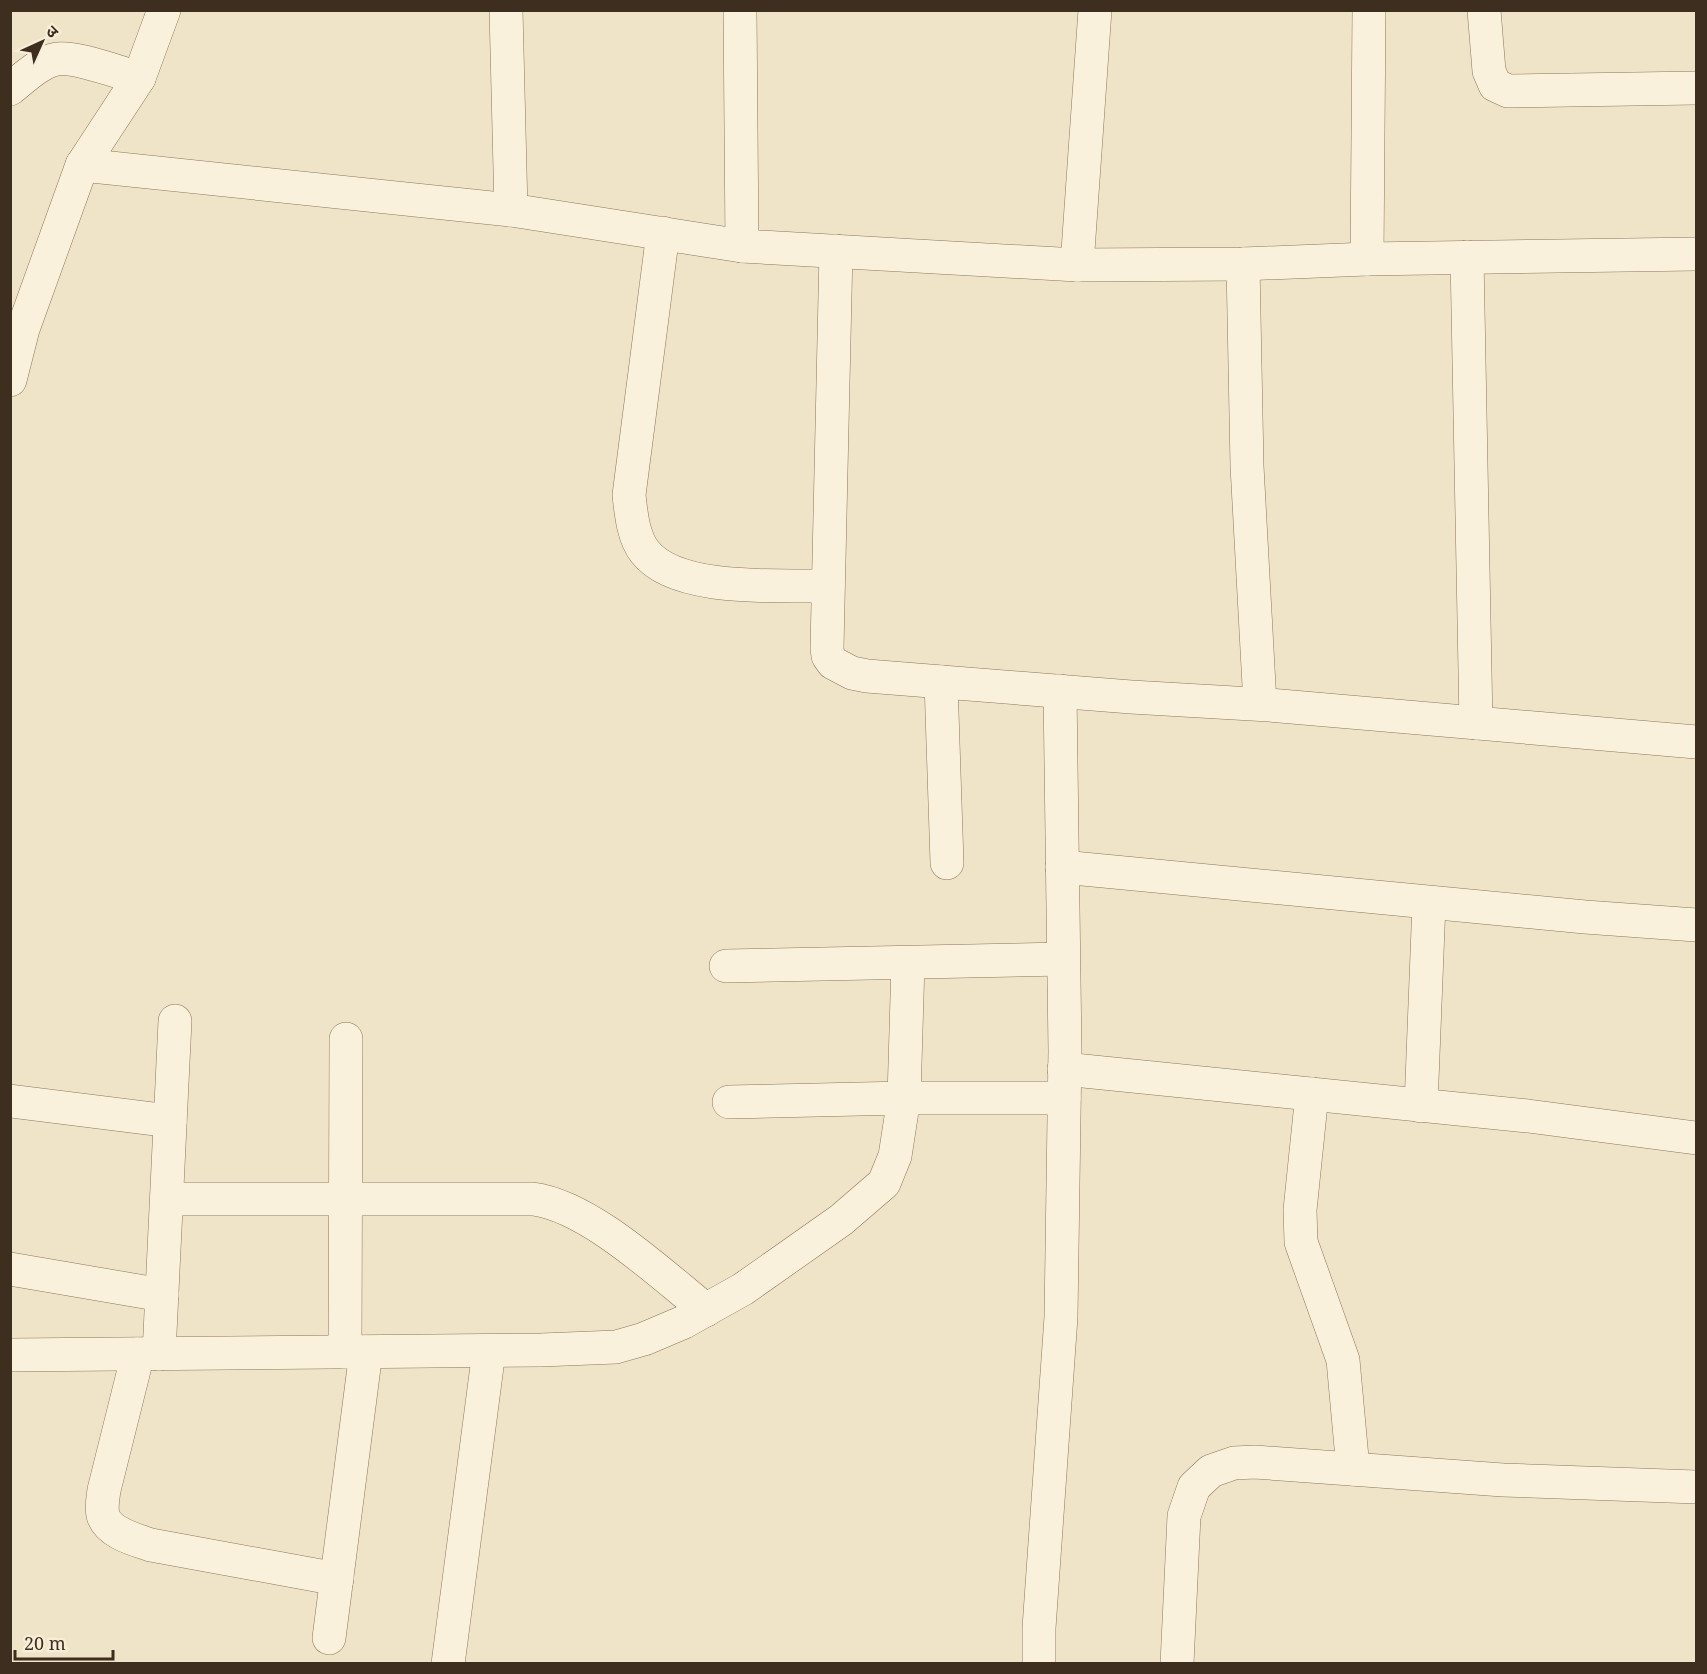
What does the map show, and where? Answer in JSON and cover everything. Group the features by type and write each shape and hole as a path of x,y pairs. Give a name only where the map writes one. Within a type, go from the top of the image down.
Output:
{"street":[{"path":"10,380 23,329 82,165 139,78 164,10"},
{"path":"506,10 511,210"},
{"path":"740,10 742,246"},
{"path":"1077,265 1095,10"},
{"path":"1367,259 1369,10"},
{"path":"1484,10 1489,71 1495,85 1508,91 1696,88"},
{"path":"10,89 43,64 57,59 71,60 139,78"},
{"path":"82,165 511,210 742,246 1077,265 1243,264 1367,259 1696,254"},
{"path":"663,233 629,495 632,524 645,552 664,567 682,576 725,584 828,586"},
{"path":"836,251 827,648 828,656 833,663 852,673 867,676 1060,692 1260,704 1696,742"},
{"path":"1467,257 1476,723"},
{"path":"1243,264 1247,466 1260,704"},
{"path":"941,682 947,863"},
{"path":"1039,1664 1040,1616 1061,1317 1064,1083 1060,692"},
{"path":"1062,867 1429,903 1696,925"},
{"path":"1421,1106 1429,903"},
{"path":"726,966 1063,959"},
{"path":"10,1354 489,1351 616,1347 644,1339 706,1310 743,1289 849,1214 884,1183 895,1156 903,1098 908,963"},
{"path":"175,1021 162,1294 148,1354 104,1490 102,1513 106,1522 129,1538 152,1545 337,1579"},
{"path":"329,1638 337,1579 355,1352 347,1199 346,1039"},
{"path":"729,1102 903,1098 1064,1083 1312,1094 1528,1116 1696,1138"},
{"path":"1312,1094 1300,1210 1301,1242 1343,1360 1353,1469"},
{"path":"10,1101 170,1121"},
{"path":"167,1199 533,1199 547,1201 566,1208 605,1230 706,1310"},
{"path":"10,1269 162,1294"},
{"path":"448,1664 489,1351"},
{"path":"1177,1664 1184,1516 1194,1487 1211,1471 1234,1463 1255,1462 1503,1480 1696,1487"}]}
